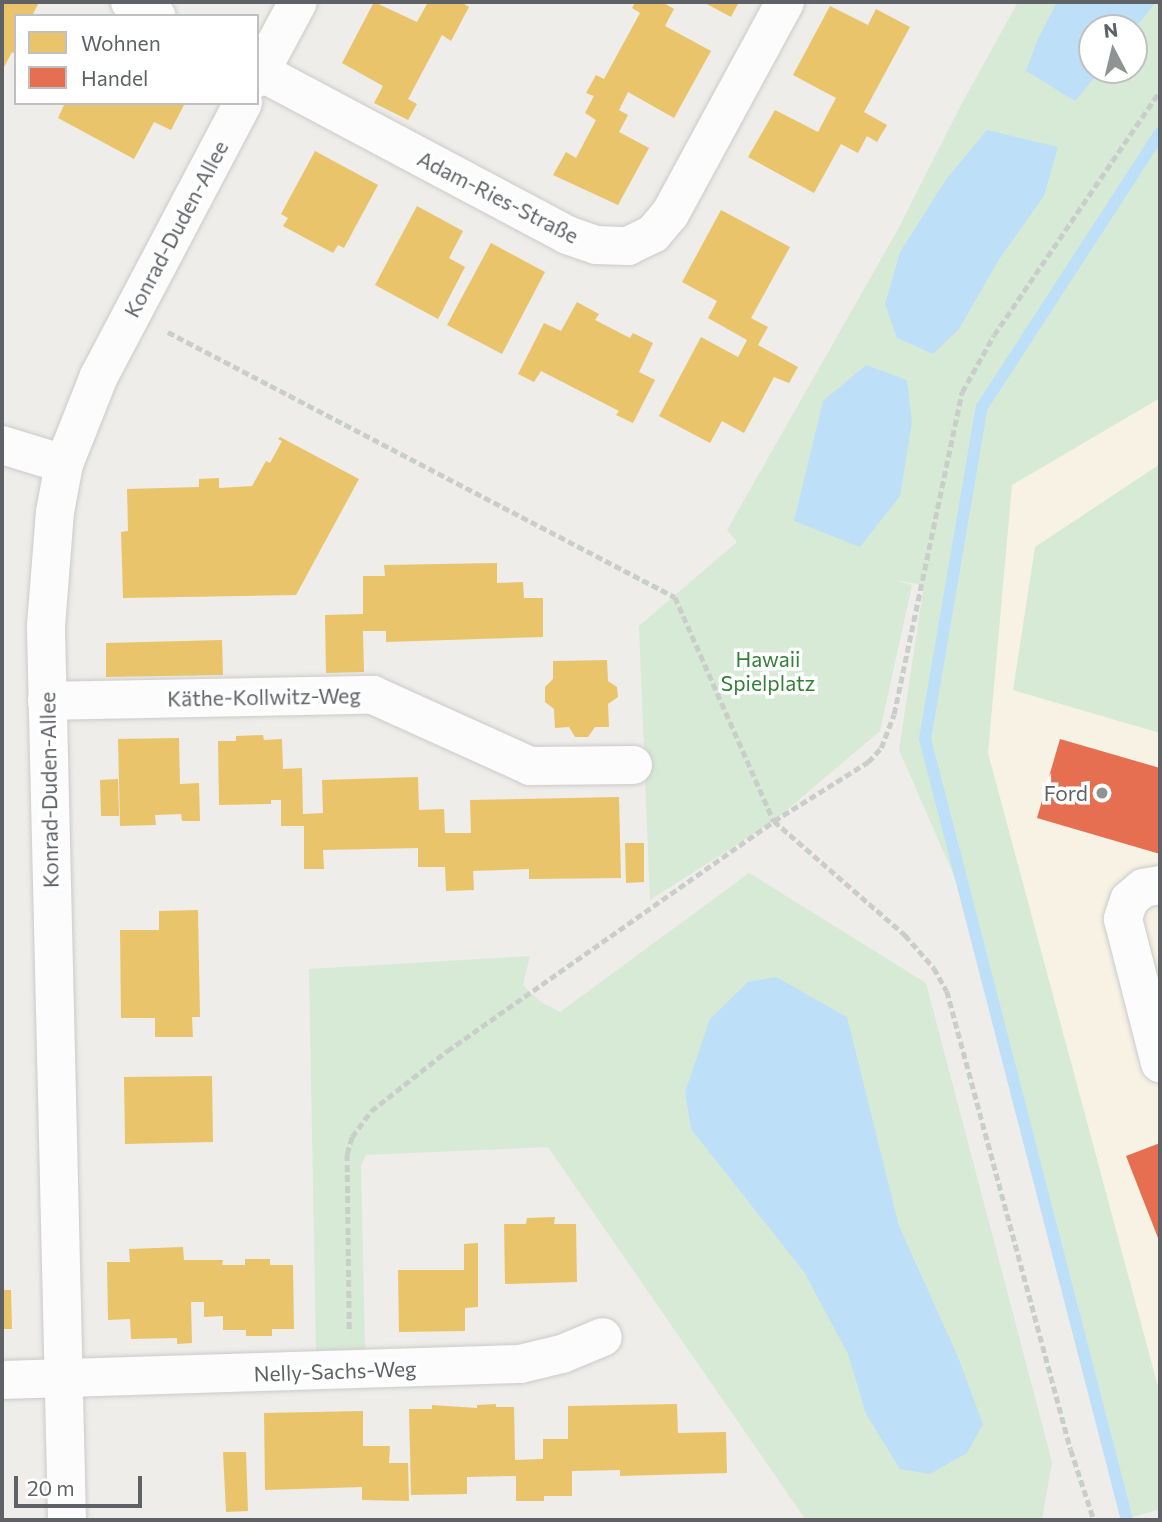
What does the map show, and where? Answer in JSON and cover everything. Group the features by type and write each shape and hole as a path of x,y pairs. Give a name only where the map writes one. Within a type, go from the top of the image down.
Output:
{"street":[{"path":"130,2 152,14"},
{"name":"Konrad-Duden-Allee","path":"259,74 298,2"},
{"name":"Adam-Ries-Straße","path":"259,83 567,235 596,245 618,247 653,234 670,214 785,2"},
{"name":"Konrad-Duden-Allee","path":"67,1520 47,701 46,592 55,512 64,464 99,376 130,312 242,105"},
{"path":"2,445 64,464"},
{"name":"Käthe-Kollwitz-Weg","path":"47,701 373,695 530,766 633,765"},
{"path":"1160,885 1143,888 1129,900 1123,919 1160,1063"},
{"name":"Nelly-Sachs-Weg","path":"2,1380 520,1364 562,1354 603,1337"}],"path":[{"path":"350,1371 347,1163 349,1144 362,1122 382,1101 447,1051 774,821 868,762 889,735 962,392 995,335 1160,91"},
{"path":"130,312 676,597 774,821 905,936 934,968 947,991 1071,1450 1094,1520"}],"shaded area":[{"path":"1160,398 1160,1405 1057,1064 987,748 1011,485"}],"green space":[{"name":"Hawaii Spielplatz","path":"1018,2 1160,2 1160,398 1012,485 988,753 1160,1394 1160,1509 1124,1520 983,942 899,750 924,585 894,580 912,585 880,731 774,821 650,900 639,626 737,542 727,530 897,231 961,105"},
{"path":"1160,464 1160,733 1013,690 1035,547"},
{"path":"749,873 926,983 1052,1462 1042,1520 806,1520 548,1147 366,1155 361,1166 365,1349 316,1351 309,969 530,956 523,985 541,1002 560,1012"}],"water":[{"path":"1057,2 1156,2 1147,14 1078,14 1078,84 1089,84 1075,101 1026,71 1037,41"},
{"path":"987,130 1058,147 1044,196 1000,258 959,329 933,354 897,338 885,304 900,252 947,178"},
{"path":"866,365 907,380 912,422 900,496 860,547 794,521 823,401"},
{"path":"776,977 847,1017 899,1226 958,1357 983,1424 967,1453 930,1474 900,1469 866,1414 848,1354 804,1272 691,1129 685,1092 710,1019 748,982"}],"building: Wohnen":[{"path":"2,2 39,2 33,14 14,14 14,53 12,52 2,71"},
{"path":"374,2 417,22 428,2 461,2 469,7 451,41 442,35 408,99 417,104 408,120 374,103 383,86 342,63"},
{"path":"635,2 662,2 674,9 665,26 711,51 674,118 628,92 619,110 628,115 619,132 649,148 618,205 553,175 566,152 576,158 596,120 585,113 594,96 586,93 596,75 604,79 640,13 632,8"},
{"path":"703,2 739,2 731,17"},
{"path":"830,6 868,25 876,9 910,27 864,112 887,125 877,142 867,136 858,153 841,144 814,193 748,157 775,110 818,132 836,98 793,75"},
{"path":"64,105 184,105 171,130 154,122 134,159 58,118"},
{"path":"315,151 378,185 344,248 338,245 333,253 283,226 288,218 281,214"},
{"path":"417,206 463,231 449,258 465,267 438,319 375,285"},
{"path":"721,210 790,247 751,318 768,327 758,345 798,367 789,383 774,377 744,433 722,421 710,443 659,416 701,337 738,357 747,340 708,318 717,301 682,282"},
{"path":"491,243 545,272 502,354 447,325"},
{"path":"577,302 599,314 595,320 630,338 633,333 653,343 639,372 655,380 633,423 616,415 619,411 541,371 534,382 518,374 544,323 561,331"},
{"path":"280,437 359,479 296,595 123,598 121,532 128,531 127,489 199,487 199,479 219,478 219,488 252,486 266,461 270,463 282,441 278,439"},
{"path":"497,563 497,583 523,582 524,598 543,598 543,637 386,642 386,631 363,631 364,672 326,673 325,615 363,614 363,576 385,576 384,565"},
{"path":"222,640 223,675 106,677 106,643"},
{"path":"607,660 608,681 617,687 618,697 608,704 609,727 595,727 588,737 575,737 569,727 555,728 554,709 545,702 545,687 553,679 553,661"},
{"path":"263,735 264,740 282,739 283,769 302,768 303,814 323,813 322,780 418,777 419,810 444,809 445,833 471,833 470,800 619,797 621,878 529,879 529,869 473,871 474,890 446,891 445,867 418,867 418,848 323,850 324,869 304,869 304,826 281,826 281,800 271,800 271,804 219,805 218,741 236,741 236,736"},
{"path":"179,738 180,784 199,783 200,821 182,821 181,814 155,815 156,825 120,826 118,739"},
{"path":"118,779 119,816 101,816 100,780"},
{"path":"625,843 644,843 644,882 626,883"},
{"path":"198,910 200,1017 192,1017 193,1037 155,1037 155,1018 121,1018 120,930 159,930 159,911"},
{"path":"212,1076 213,1142 125,1144 124,1077"},
{"path":"555,1217 554,1224 576,1224 577,1282 505,1284 504,1224 526,1224 527,1218"},
{"path":"478,1243 478,1307 465,1308 465,1331 399,1332 398,1270 464,1270 464,1244"},
{"path":"183,1247 184,1260 223,1260 222,1265 245,1265 245,1259 270,1259 270,1265 293,1265 294,1329 272,1329 272,1336 246,1336 246,1330 223,1330 223,1316 204,1317 204,1302 191,1302 192,1343 177,1344 177,1338 131,1339 130,1319 108,1320 107,1262 130,1262 129,1249"},
{"path":"2,1290 11,1290 12,1329 2,1329"},
{"path":"496,1404 496,1407 514,1407 515,1460 543,1459 543,1439 568,1439 568,1406 677,1404 678,1433 726,1432 727,1473 620,1476 620,1470 572,1471 572,1496 544,1496 544,1501 516,1501 516,1476 467,1477 467,1494 411,1495 409,1409 432,1409 432,1405 477,1408 477,1405"},
{"path":"363,1411 363,1446 390,1446 389,1463 408,1463 409,1501 362,1500 362,1487 265,1490 264,1413"},
{"path":"223,1452 246,1452 248,1511 226,1512"}],"building: Handel":[{"name":"Ford","path":"1060,739 1160,768 1160,854 1037,818"},
{"path":"1160,1143 1160,1243 1126,1156"}],"waterway":[{"path":"1127,1520 925,739 982,407 1160,133"}],"place":[{"name":"Ford","path":"1102,793"}]}
